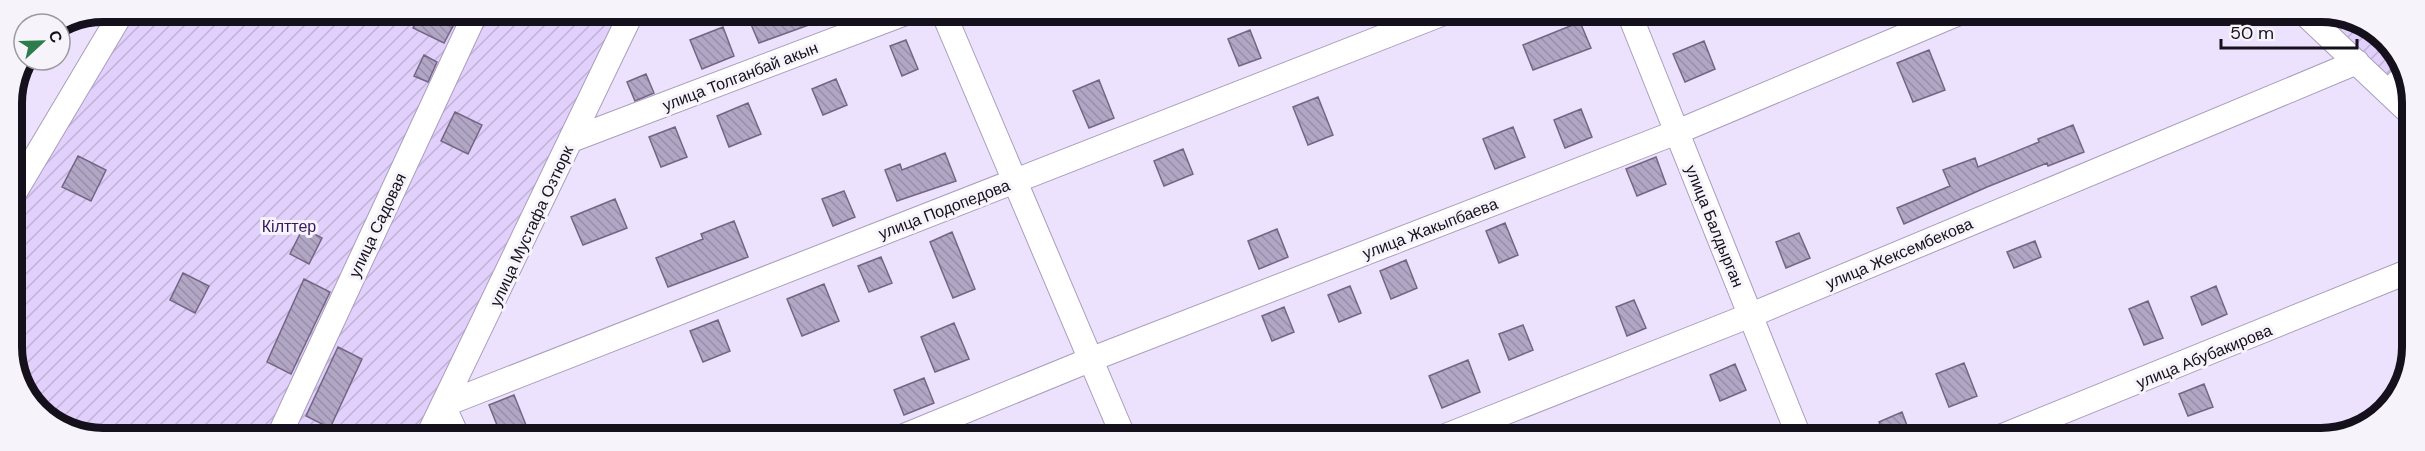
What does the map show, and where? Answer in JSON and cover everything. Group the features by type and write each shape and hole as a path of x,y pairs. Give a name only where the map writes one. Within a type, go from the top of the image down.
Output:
{"street":[{"path":"22,180 116,22"},
{"name":"улица Садовая","path":"283,428 471,22"},
{"name":"улица Мустафа Озтюрк","path":"432,428 627,22"},
{"name":"улица Толганбай акын","path":"571,140 882,22"},
{"path":"947,22 1120,428"},
{"name":"улица Подопедова","path":"443,405 1419,22"},
{"name":"улица Балдырган","path":"1633,22 1796,428"},
{"name":"улица Жакыпбаева","path":"923,428 1092,359 1677,132 1938,22"},
{"path":"2314,22 2357,62 2397,83"},
{"name":"улица Жексембекова","path":"1466,428 1751,315 2357,62"},
{"name":"улица Абубакирова","path":"2022,428 2402,274"},
{"path":"443,405 453,428"}],"green space":[{"name":"Кілттер","path":"113,22 630,22 426,428 93,428 68,420 54,412 36,392 24,363 22,347 22,184"},
{"path":"2308,22 2342,25 2357,31 2375,43 2392,63 2401,88 2402,107"}],"building":[{"path":"416,22 455,22 444,43 413,28"},
{"path":"750,22 817,22 759,43"},
{"path":"1580,22 1591,48 1533,70 1523,45"},
{"path":"723,27 734,56 702,69 690,40"},
{"path":"1250,30 1261,58 1239,66 1228,39"},
{"path":"906,40 918,69 902,76 890,46"},
{"path":"1704,41 1715,69 1685,82 1673,54"},
{"path":"1929,50 1945,90 1913,102 1897,63"},
{"path":"424,55 437,62 428,82 414,76"},
{"path":"646,74 654,93 635,101 627,82"},
{"path":"836,79 847,105 823,115 812,89"},
{"path":"1099,80 1114,118 1089,128 1073,91"},
{"path":"1318,97 1333,135 1308,145 1293,107"},
{"path":"748,103 761,134 729,147 717,116"},
{"path":"1581,109 1592,137 1565,148 1554,120"},
{"path":"455,112 482,125 468,154 441,141"},
{"path":"2073,125 2084,152 2048,166 2047,163 1987,187 1904,224 1897,208 1950,186 1943,170 1975,158 1978,167 2039,142 2038,139"},
{"path":"675,127 687,157 661,167 649,137"},
{"path":"1513,127 1525,157 1495,169 1483,139"},
{"path":"1183,149 1193,174 1164,186 1154,161"},
{"path":"945,153 956,181 897,201 885,170 900,164 902,170"},
{"path":"78,156 106,170 91,201 62,187"},
{"path":"1656,157 1666,184 1637,196 1626,169"},
{"path":"844,191 855,217 833,226 822,199"},
{"path":"615,199 627,228 583,245 571,217"},
{"path":"734,221 748,257 668,287 656,258 703,239 701,234"},
{"path":"1505,223 1518,255 1499,263 1486,231"},
{"path":"303,228 322,238 309,264 290,254"},
{"path":"1277,229 1288,257 1259,269 1248,241"},
{"path":"952,232 975,289 953,298 930,242"},
{"path":"1799,233 1810,258 1786,268 1776,242"},
{"path":"2035,241 2041,257 2014,268 2007,252"},
{"path":"881,257 892,283 869,292 858,266"},
{"path":"1406,260 1417,288 1391,299 1380,271"},
{"path":"183,273 209,286 195,313 170,300"},
{"path":"304,279 330,292 291,374 267,362"},
{"path":"824,284 839,321 802,336 787,299"},
{"path":"1350,286 1361,313 1339,322 1328,295"},
{"path":"2216,286 2227,314 2202,325 2191,297"},
{"path":"1634,300 1646,328 1627,336 1616,307"},
{"path":"2148,301 2163,338 2144,345 2129,309"},
{"path":"1284,307 1294,332 1272,341 1262,316"},
{"path":"718,320 730,351 703,362 690,331"},
{"path":"954,323 969,359 935,372 921,337"},
{"path":"1523,325 1533,350 1509,360 1499,334"},
{"path":"338,347 362,359 330,428 306,416"},
{"path":"1468,360 1480,392 1442,408 1429,376"},
{"path":"1964,363 1977,396 1949,407 1936,374"},
{"path":"1735,364 1746,390 1720,401 1710,375"},
{"path":"924,378 934,403 904,415 894,390"},
{"path":"2204,384 2213,407 2188,416 2179,394"},
{"path":"514,395 526,425 518,428 498,428 489,405"},
{"path":"1902,412 1908,428 1881,428 1879,422"}]}
